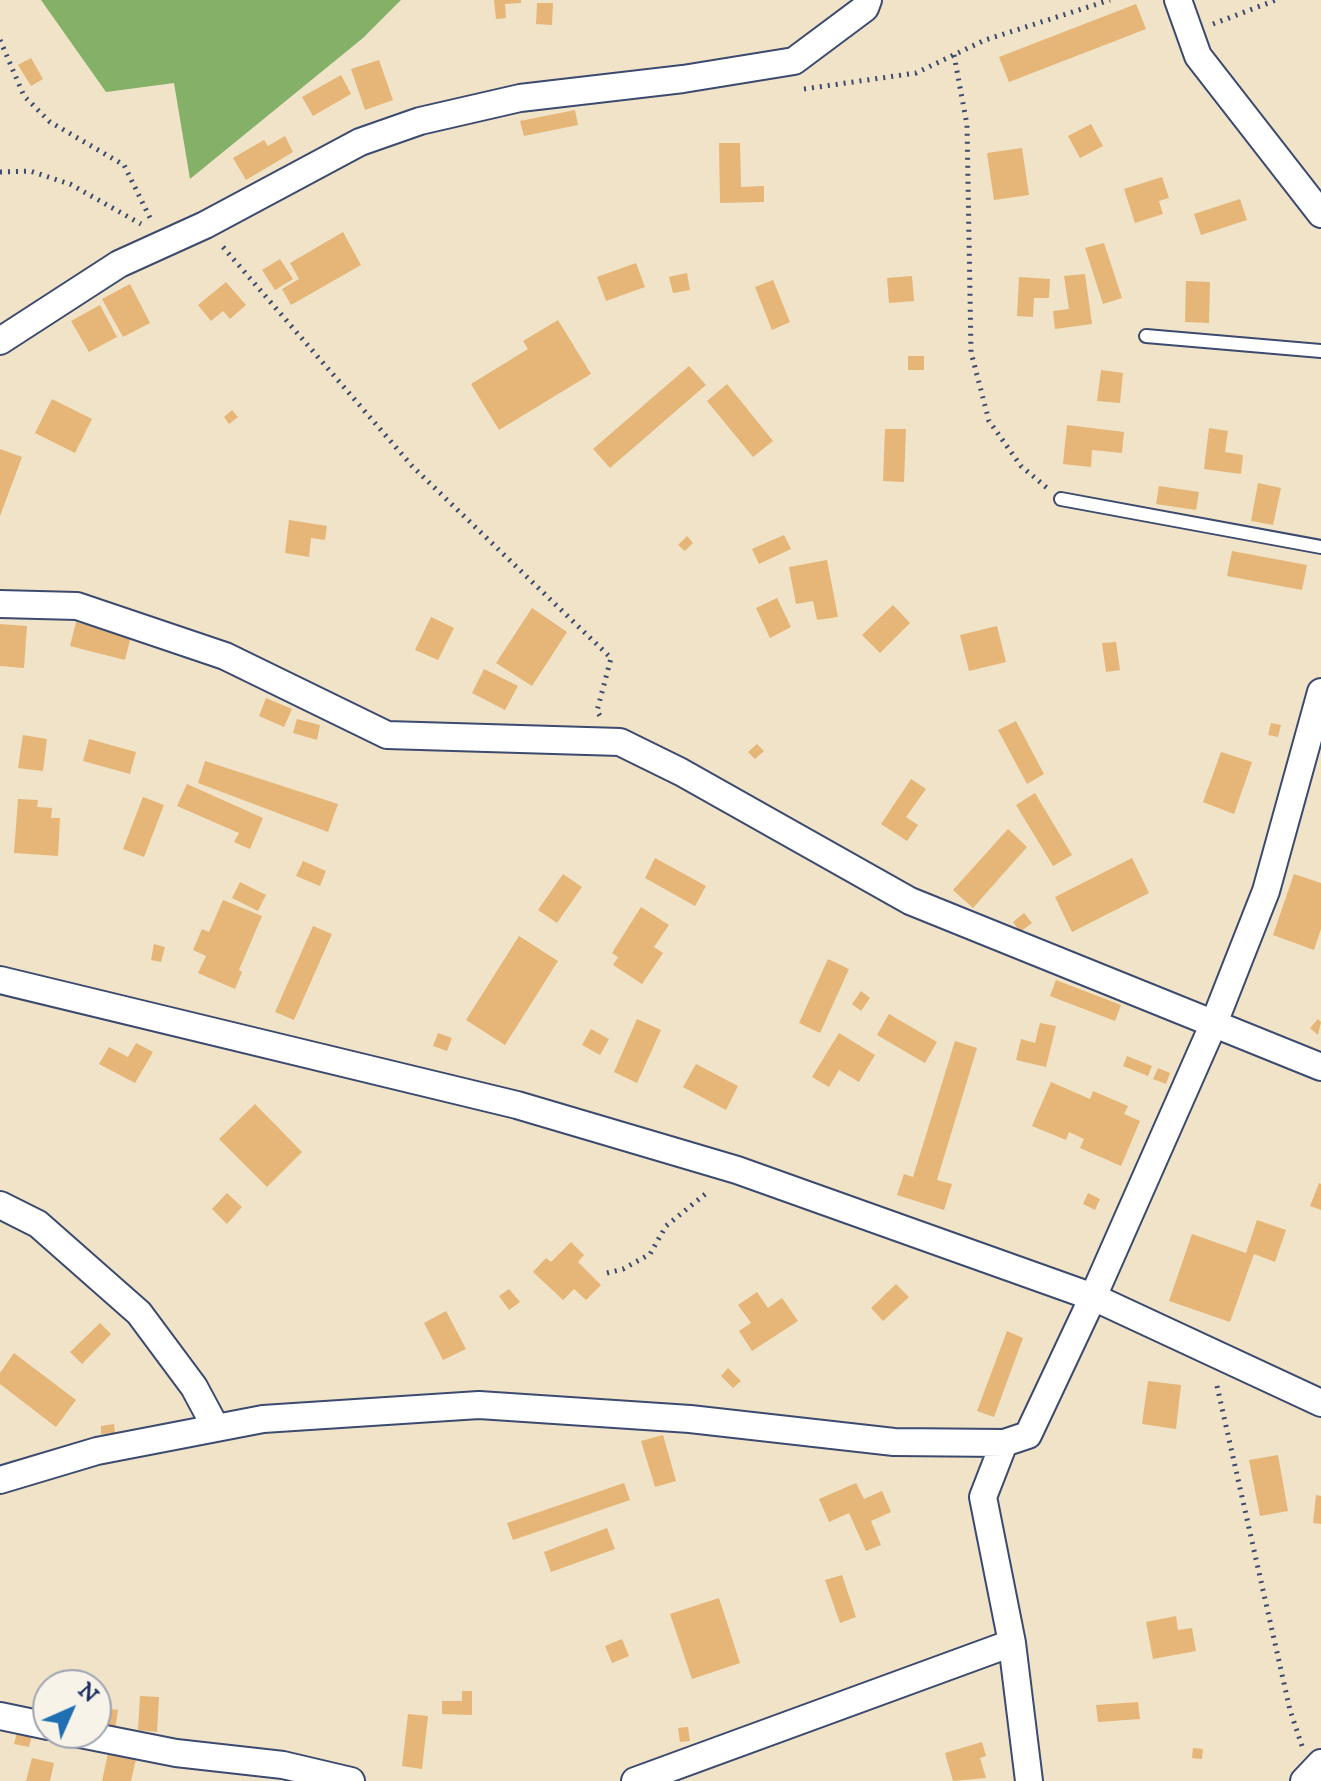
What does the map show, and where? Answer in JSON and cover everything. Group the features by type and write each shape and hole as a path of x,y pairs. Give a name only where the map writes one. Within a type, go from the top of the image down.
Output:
{"street":[{"path":"0,341 119,264 205,225 360,142 420,121 520,98 683,79 794,61 865,8 868,0"},
{"path":"1178,0 1198,56 1306,189 1321,214"},
{"path":"0,604 77,606 196,646 225,656 387,735 620,742 681,772 910,901 1321,1067"},
{"path":"0,1480 97,1451 263,1419 479,1405 690,1419 894,1442 1004,1443 1028,1435 1093,1297 1214,1023 1266,891 1321,692"},
{"path":"0,980 517,1105 737,1170 1093,1297 1321,1403"},
{"path":"0,1205 38,1224 139,1313 194,1387 216,1428"},
{"path":"1004,1443 983,1497 1012,1643 1029,1781"},
{"path":"635,1781 1012,1643"},
{"path":"0,1716 32,1723"},
{"path":"112,1740 176,1753 283,1765 351,1781"}],"lane":[{"path":"1146,336 1321,351"},
{"path":"1061,499 1321,547"}],"path":[{"path":"793,91 916,73 985,40 1110,0"},
{"path":"1190,33 1276,0"},
{"path":"0,40 24,96 50,122 124,165 156,233 70,184 30,171 0,172"},
{"path":"954,55 967,125 971,352 989,421 1021,466 1061,499"},
{"path":"205,225 256,290 412,466 611,658 597,711 620,742"},
{"path":"607,1273 623,1269 650,1254 666,1226 737,1170"},
{"path":"1210,1353 1290,1710 1312,1773"}],"green space":[{"path":"41,0 401,0 363,38 190,179 174,83 106,92"}],"building":[{"path":"494,0 521,0 521,3 505,4 506,18 496,19"},
{"path":"537,3 553,3 552,25 536,24"},
{"path":"1136,4 1146,29 1009,82 999,57"},
{"path":"31,58 43,79 31,86 18,65"},
{"path":"379,60 393,100 365,110 351,69"},
{"path":"341,75 351,94 313,116 302,97"},
{"path":"575,110 578,125 524,136 520,121"},
{"path":"1091,124 1103,146 1080,158 1068,136"},
{"path":"285,136 293,152 246,180 233,158 264,140 268,146"},
{"path":"719,143 740,143 741,187 764,186 764,202 720,203"},
{"path":"1022,148 1029,195 994,200 987,153"},
{"path":"1162,177 1169,198 1159,201 1163,214 1135,223 1124,189"},
{"path":"1240,199 1247,220 1201,235 1194,214"},
{"path":"343,232 361,265 291,305 282,289 299,279 290,263"},
{"path":"1104,243 1122,298 1103,304 1085,248"},
{"path":"280,259 293,279 275,290 262,270"},
{"path":"636,263 645,287 606,301 597,277"},
{"path":"687,273 690,290 673,293 669,277"},
{"path":"1085,274 1092,324 1055,329 1053,311 1069,309 1064,276"},
{"path":"912,276 914,301 889,303 887,278"},
{"path":"1019,277 1050,279 1049,298 1034,298 1033,317 1017,316"},
{"path":"773,280 790,322 772,330 755,287"},
{"path":"1186,281 1210,282 1209,323 1185,322"},
{"path":"226,282 246,305 230,319 223,311 211,321 198,305"},
{"path":"130,284 150,323 123,337 102,299"},
{"path":"100,305 117,337 89,352 71,321"},
{"path":"558,320 591,374 499,430 471,384 528,349 523,341"},
{"path":"908,356 924,356 924,370 908,370"},
{"path":"689,366 706,385 610,468 593,449"},
{"path":"1101,370 1123,373 1120,403 1097,401"},
{"path":"727,384 773,441 753,457 707,401"},
{"path":"52,399 92,419 75,453 35,433"},
{"path":"232,410 238,417 229,424 224,417"},
{"path":"1067,425 1124,432 1122,453 1092,450 1091,467 1063,464"},
{"path":"1209,428 1228,431 1225,452 1243,455 1241,474 1204,469"},
{"path":"885,429 906,429 904,482 883,481"},
{"path":"0,449 22,457 0,516"},
{"path":"1258,483 1281,488 1273,525 1251,521"},
{"path":"1159,486 1199,492 1196,510 1156,504"},
{"path":"289,520 327,526 325,540 311,538 309,557 285,553"},
{"path":"784,535 791,549 759,564 752,549"},
{"path":"687,536 693,543 685,551 678,545"},
{"path":"1232,551 1307,565 1302,590 1227,576"},
{"path":"827,560 838,617 817,620 813,601 796,604 789,567"},
{"path":"777,598 791,627 770,638 756,608"},
{"path":"893,605 910,623 880,653 862,635"},
{"path":"532,608 567,632 532,686 496,663"},
{"path":"431,617 454,628 438,660 415,650"},
{"path":"76,622 131,636 125,660 70,646"},
{"path":"0,624 27,626 24,668 0,666"},
{"path":"997,626 1006,662 969,671 960,635"},
{"path":"1116,642 1120,670 1106,672 1102,643"},
{"path":"484,669 518,686 505,710 472,693"},
{"path":"266,698 292,709 284,727 259,716"},
{"path":"297,719 320,725 317,740 293,733"},
{"path":"1016,721 1044,774 1027,784 998,730"},
{"path":"1271,723 1281,725 1278,737 1268,735"},
{"path":"23,735 47,739 43,771 18,768"},
{"path":"89,739 136,752 130,774 83,761"},
{"path":"757,744 764,751 755,759 748,752"},
{"path":"1221,752 1252,762 1234,814 1203,802"},
{"path":"205,761 338,804 328,832 198,783"},
{"path":"911,779 926,789 906,817 918,825 907,841 881,824"},
{"path":"187,784 263,818 250,849 234,842 239,833 177,806"},
{"path":"1035,793 1072,855 1053,866 1016,805"},
{"path":"143,797 164,805 144,857 123,849"},
{"path":"18,799 38,800 37,807 52,808 51,818 60,818 58,856 14,853"},
{"path":"1008,829 1027,847 973,908 953,890"},
{"path":"655,858 706,886 695,906 645,878"},
{"path":"1132,858 1149,893 1072,932 1055,897"},
{"path":"303,861 326,871 320,886 296,876"},
{"path":"563,874 582,887 557,923 538,910"},
{"path":"1294,874 1321,883 1321,929 1314,950 1273,935"},
{"path":"240,882 266,895 258,911 232,898"},
{"path":"223,900 262,916 239,970 242,972 235,989 198,973 206,956 193,950 202,929 209,932"},
{"path":"641,907 669,925 654,947 663,953 642,984 613,965 618,957 612,953"},
{"path":"1024,913 1032,923 1020,932 1013,922"},
{"path":"313,926 332,934 294,1020 275,1012"},
{"path":"519,936 558,961 505,1045 466,1020"},
{"path":"154,944 165,947 161,962 151,960"},
{"path":"828,959 849,969 820,1033 799,1023"},
{"path":"1056,980 1121,1005 1115,1021 1050,996"},
{"path":"861,991 870,998 861,1011 852,1004"},
{"path":"889,1014 937,1042 925,1063 877,1035"},
{"path":"637,1019 661,1030 637,1083 614,1072"},
{"path":"1318,1019 1321,1022 1318,1035 1310,1028"},
{"path":"1040,1023 1056,1026 1046,1067 1016,1060 1021,1039 1035,1043"},
{"path":"591,1029 609,1039 600,1055 582,1045"},
{"path":"438,1033 452,1038 447,1051 433,1046"},
{"path":"839,1033 875,1055 859,1082 839,1070 829,1087 812,1077"},
{"path":"955,1041 977,1048 937,1180 952,1184 944,1210 897,1195 904,1174 913,1177"},
{"path":"136,1043 153,1052 135,1083 99,1064 109,1047 128,1057"},
{"path":"1127,1056 1152,1066 1148,1076 1123,1066"},
{"path":"696,1064 738,1086 726,1110 683,1087"},
{"path":"1158,1068 1170,1073 1166,1084 1153,1079"},
{"path":"1051,1082 1090,1099 1093,1091 1128,1106 1124,1114 1140,1121 1121,1166 1080,1148 1084,1139 1069,1132 1066,1140 1032,1126"},
{"path":"255,1104 302,1152 267,1187 219,1139"},
{"path":"1321,1184 1321,1210 1310,1206"},
{"path":"227,1193 242,1207 227,1224 212,1209"},
{"path":"1088,1193 1100,1199 1095,1210 1083,1204"},
{"path":"1257,1220 1286,1230 1275,1262 1254,1254 1230,1322 1169,1301 1192,1234 1246,1253"},
{"path":"571,1242 584,1255 578,1262 601,1285 586,1300 574,1289 563,1300 533,1272 546,1258 551,1262"},
{"path":"896,1284 909,1297 883,1321 871,1308"},
{"path":"509,1289 520,1302 509,1310 499,1296"},
{"path":"757,1292 768,1308 782,1298 798,1321 752,1351 739,1331 751,1323 738,1305"},
{"path":"446,1311 466,1349 443,1360 424,1323"},
{"path":"100,1323 111,1334 82,1364 70,1352"},
{"path":"1007,1331 1023,1338 994,1417 977,1411"},
{"path":"14,1353 76,1400 56,1427 0,1384 0,1373"},
{"path":"728,1368 741,1381 733,1388 721,1376"},
{"path":"1148,1381 1181,1385 1176,1429 1142,1424"},
{"path":"114,1424 115,1433 101,1434 101,1426"},
{"path":"663,1435 676,1481 655,1487 641,1441"},
{"path":"1278,1455 1288,1511 1260,1516 1249,1460"},
{"path":"624,1483 630,1500 513,1540 507,1523"},
{"path":"856,1483 864,1499 882,1491 891,1512 871,1521 881,1545 866,1551 849,1513 829,1522 819,1499"},
{"path":"1316,1495 1321,1496 1321,1524 1313,1523"},
{"path":"607,1528 615,1549 551,1572 544,1552"},
{"path":"842,1575 856,1617 840,1623 825,1580"},
{"path":"719,1598 740,1663 692,1679 670,1614"},
{"path":"1176,1616 1178,1630 1192,1628 1196,1651 1153,1659 1146,1622"},
{"path":"622,1639 629,1656 612,1663 605,1646"},
{"path":"462,1691 472,1691 472,1715 442,1714 442,1701 462,1701"},
{"path":"140,1696 159,1697 157,1732 138,1730"},
{"path":"1138,1702 1140,1719 1098,1722 1096,1705"},
{"path":"112,1709 118,1710 115,1730 112,1730"},
{"path":"408,1714 428,1716 422,1769 402,1766"},
{"path":"688,1727 690,1741 680,1742 678,1728"},
{"path":"17,1733 32,1736 29,1747 14,1744"},
{"path":"982,1742 986,1756 980,1758 986,1778 953,1781 945,1753"},
{"path":"1193,1748 1203,1749 1202,1759 1192,1758"},
{"path":"108,1753 136,1759 131,1781 102,1781"},
{"path":"32,1758 54,1763 50,1781 26,1781"}]}
